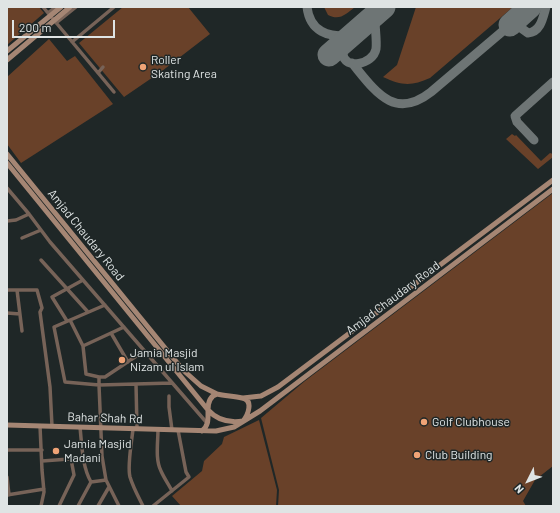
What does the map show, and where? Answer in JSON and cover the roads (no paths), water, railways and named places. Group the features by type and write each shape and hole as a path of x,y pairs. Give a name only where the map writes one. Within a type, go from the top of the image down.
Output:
{"main road":[{"path":"7,51 50,14 61,7"},
{"path":"7,60 55,22 70,7"},
{"name":"Amjad Chaudary Road","path":"7,154 183,370 201,386 217,394"},
{"name":"Amjad Chaudary Road","path":"7,163 208,410"},
{"name":"Amjad Chaudary Road","path":"243,398 261,396 278,387 553,180"},
{"name":"Amjad Chaudary Road","path":"202,431 222,430 234,427 260,411 553,189"},
{"path":"202,431 208,424 208,410 210,399 217,394 243,398 248,402 250,408 249,413 243,421 232,422 223,420 208,410"},
{"name":"Bahar Shah Rd","path":"7,425 202,431"}],"street":[{"path":"43,7 114,92"},
{"path":"50,14 56,7"},
{"path":"55,22 76,7"},
{"path":"72,42 114,7"},
{"path":"98,73 103,67"},
{"path":"7,188 83,280 208,424"},
{"path":"7,221 16,220 29,214"},
{"path":"22,238 41,230"},
{"path":"41,260 88,312"},
{"path":"83,280 52,297 69,320 83,346 86,374 105,377 144,351"},
{"path":"7,290 37,290 42,308 40,312 50,387 52,426"},
{"path":"17,290 22,331"},
{"path":"105,305 54,327 64,380 68,383 99,385 172,383"},
{"path":"7,313 20,314"},
{"path":"83,346 124,327"},
{"path":"111,333 128,362"},
{"path":"99,377 102,456 106,480 119,506"},
{"path":"136,384 135,429 130,448 129,475 134,489 143,506"},
{"path":"170,396 169,407 172,430"},
{"path":"40,426 44,489 44,498 41,506"},
{"path":"80,427 83,458 91,482"},
{"path":"158,430 159,464 161,471 172,491"},
{"path":"153,506 189,477 186,472 178,430"},
{"path":"7,450 42,450"},
{"path":"42,461 83,458"},
{"path":"59,506 74,475 71,460"},
{"path":"7,477 8,495 44,489"},
{"path":"91,482 106,480"},
{"path":"78,506 91,482"},
{"path":"98,506 109,487"}],"place":[{"name":"Roller Skating Area","path":"143,67"},
{"name":"Jamia Masjid Nizam ul Islam","path":"122,360"},
{"name":"Golf Clubhouse","path":"424,422"},
{"name":"Jamia Masjid Madani","path":"56,451"},
{"name":"Club Building","path":"417,455"}]}
